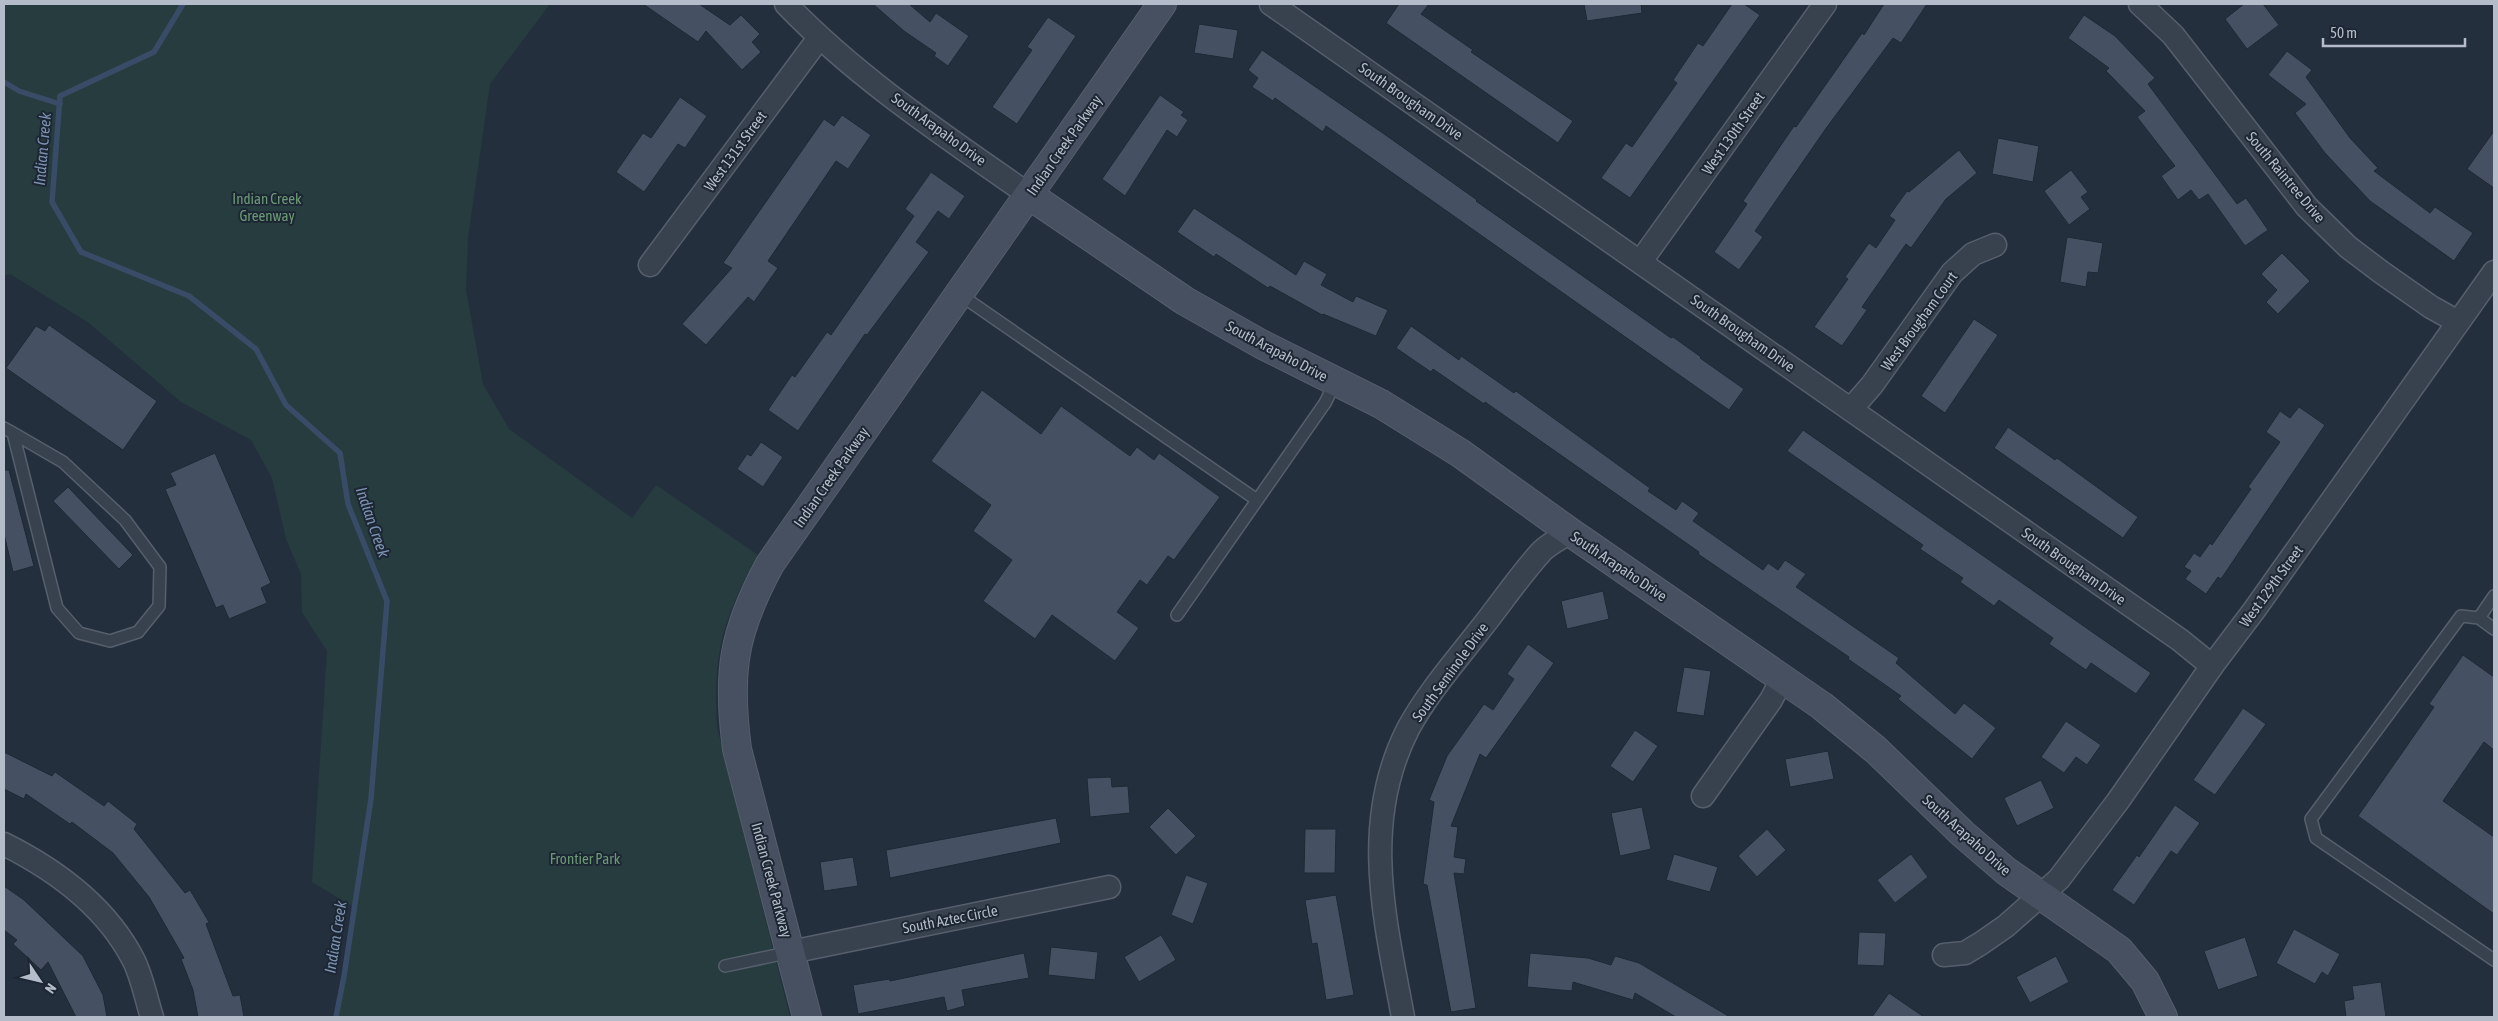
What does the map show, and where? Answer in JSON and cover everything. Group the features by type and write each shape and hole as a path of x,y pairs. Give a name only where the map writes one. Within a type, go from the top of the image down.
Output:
{"street":[{"name":"South Arapaho Drive","path":"786,4 819,38 920,117 1029,195 1185,301 1261,344 1380,404 1460,453 1570,532 1822,706 1876,750 1970,840 2006,871 2042,894 2119,950 2144,981 2164,1017"},
{"name":"Indian Creek Parkway","path":"807,1017 737,749 731,692 733,664 737,643 753,595 770,564 1162,4"},
{"name":"South Brougham Drive","path":"1271,4 1641,261 2180,640 2212,666"},
{"name":"West 130th Street","path":"1641,261 1825,4"},
{"name":"South Raintree Drive","path":"2140,4 2173,35 2307,208 2361,257 2431,308 2458,322"},
{"name":"West 131st Street","path":"650,265 819,38"},
{"name":"West Brougham Court","path":"1851,409 1872,385 1952,273 1974,254 1995,245"},
{"name":"West 129th Street","path":"1944,955 1965,953 1980,944 2006,926 2059,879 2118,801 2212,666 2255,609 2494,272"},
{"name":"South Seminole Drive","path":"1403,1017 1380,884 1384,794 1391,769 1408,730 1429,695 1543,550 1570,532"},
{"path":"1704,796 1771,700 1782,679"},
{"path":"4,844 36,861 96,907 133,960 152,1017"},
{"name":"South Aztec Circle","path":"791,952 1109,887"}],"lane":[{"path":"959,294 1257,500"},
{"path":"1177,615 1325,404 1336,381"},
{"path":"8,430 63,462 125,520 160,567 159,606 138,632 110,641 79,633 57,608 8,430"},
{"path":"2479,618 2494,596"},
{"path":"2494,628 2479,618 2461,616 2311,819 2316,838 2494,960"},
{"path":"724,966 791,952"}],"green space":[{"name":"Indian Creek Greenway","path":"4,4 550,4 490,84 468,238 466,290 483,384 509,429 632,518 656,485 758,555 736,599 722,638 717,678 717,727 790,1017 336,1017 355,908 312,882 327,651 302,612 301,574 286,539 272,478 251,440 181,402 89,323 10,274 4,276"}],"building":[{"path":"643,4 699,4 730,25 741,15 760,34 752,42 761,52 742,70 706,31 698,42"},
{"path":"873,4 909,4 930,22 936,13 969,36 948,66 934,56 936,53 904,31"},
{"path":"1399,4 1429,4 1421,14 1473,50 1471,52 1573,121 1558,143 1386,23"},
{"path":"1584,4 1641,4 1642,13 1587,21"},
{"path":"1732,4 1744,4 1760,15 1630,198 1601,178 1626,143 1632,147 1677,83 1673,80 1698,43 1703,46"},
{"path":"1884,4 1927,4 1901,43 1893,38 1827,127 1755,231 1763,237 1739,270 1714,252 1747,204 1743,201 1794,126 1796,127 1862,33 1864,35"},
{"path":"2244,4 2263,4 2279,25 2247,49 2225,19"},
{"path":"2084,15 2115,36 2155,78 2148,84 2237,204 2246,198 2268,230 2245,246 2208,194 2199,200 2191,190 2178,200 2161,176 2175,166 2137,117 2145,111 2106,71 2109,68 2068,38"},
{"path":"1048,17 1076,36 1017,124 992,107 1032,50 1027,47"},
{"path":"1199,24 1238,30 1233,59 1194,53"},
{"path":"1262,50 1387,136 1671,338 1673,337 1744,389 1729,410 1326,126 1323,132 1275,98 1273,101 1252,87 1258,78 1248,70"},
{"path":"2287,51 2312,70 2306,77 2350,138 2378,168 2374,171 2430,213 2435,207 2473,233 2454,261 2370,201 2325,153 2295,113 2306,104 2268,75"},
{"path":"1160,95 1184,112 1181,115 1188,120 1177,137 1167,130 1125,196 1102,179"},
{"path":"680,97 707,116 685,148 678,144 644,192 616,172 643,133 651,138"},
{"path":"842,115 871,135 848,169 836,161 768,261 778,268 754,302 748,297 706,345 682,324 732,268 723,263 824,119 834,126"},
{"path":"2494,131 2494,188 2467,169"},
{"path":"1998,138 2039,146 2033,182 1992,174"},
{"path":"1959,150 1977,173 1946,199 1911,248 1906,244 1862,307 1867,310 1842,346 1814,327 1848,279 1845,277 1869,243 1876,248 1895,220 1889,216 1907,191 1909,192"},
{"path":"2071,170 2088,192 2081,197 2090,209 2069,225 2044,191"},
{"path":"931,172 965,196 949,219 938,211 916,242 929,252 867,335 865,334 798,431 768,410 792,375 795,377 827,332 831,335 914,216 905,209"},
{"path":"1194,208 1296,275 1304,261 1327,274 1321,285 1353,302 1356,296 1388,310 1376,336 1322,315 1270,286 1268,288 1216,254 1214,257 1177,232"},
{"path":"2067,237 2103,243 2098,273 2088,272 2086,287 2060,282"},
{"path":"2282,253 2310,281 2278,314 2266,302 2277,290 2261,274"},
{"path":"1974,319 1998,335 1945,413 1921,396"},
{"path":"49,325 157,401 123,450 6,368 36,326 45,331"},
{"path":"1411,326 1459,360 1461,356 1514,393 1516,391 1650,488 1648,491 1676,510 1682,501 1699,513 1693,521 1763,570 1768,563 1778,570 1785,560 1806,574 1796,587 1899,658 1896,663 1955,714 1964,703 1996,728 1972,759 1898,699 1901,696 1848,659 1849,657 1698,554 1699,552 1485,402 1484,404 1433,369 1431,372 1396,348"},
{"path":"982,390 1041,434 1061,406 1130,456 1137,447 1154,460 1159,453 1220,497 1174,560 1168,556 1147,585 1140,580 1117,612 1139,628 1115,661 1052,615 1035,639 983,601 1012,560 973,531 991,505 931,461"},
{"path":"2299,407 2325,425 2221,579 2218,577 2206,594 2185,579 2191,571 2184,567 2194,553 2200,557 2210,543 2212,545 2251,489 2248,487 2280,442 2266,432 2280,411 2290,418"},
{"path":"2008,427 2055,460 2057,458 2138,517 2123,538 1994,448"},
{"path":"1803,430 2151,673 2136,694 2091,663 2086,670 2049,644 2053,638 1999,600 1994,606 1960,582 1963,578 1920,549 1923,545 1787,451"},
{"path":"761,442 783,457 763,487 737,469 747,454 751,456"},
{"path":"215,453 271,583 261,588 267,603 229,619 223,605 216,608 165,489 176,485 170,473"},
{"path":"4,470 9,470 34,566 13,572 4,534"},
{"path":"68,487 133,555 119,569 53,501"},
{"path":"1603,591 1609,619 1567,629 1561,601"},
{"path":"1528,644 1554,663 1486,758 1480,754 1451,826 1458,827 1454,857 1466,859 1464,874 1454,873 1476,1008 1451,1012 1427,885 1423,884 1434,802 1429,800 1447,756 1484,704 1493,710 1514,679 1507,674"},
{"path":"2463,655 2494,677 2494,750 2484,742 2443,801 2494,837 2494,914 2358,816 2434,707 2429,704"},
{"path":"1684,667 1711,671 1704,716 1676,712"},
{"path":"2243,708 2266,724 2215,795 2193,780"},
{"path":"2066,721 2101,745 2087,765 2076,757 2064,773 2041,757"},
{"path":"1635,730 1658,746 1633,782 1610,766"},
{"path":"1828,751 1834,779 1790,787 1785,759"},
{"path":"4,752 52,776 55,772 104,806 108,801 137,824 134,829 185,893 190,890 209,922 206,924 233,996 240,995 244,1017 198,1017 193,990 181,959 184,958 149,897 113,853 72,822 70,824 26,794 24,799 4,789"},
{"path":"1111,777 1112,787 1128,786 1130,813 1090,817 1087,778"},
{"path":"2041,780 2054,808 2017,826 2004,798"},
{"path":"2175,805 2200,823 2177,855 2171,851 2134,905 2112,890 2137,855 2139,857"},
{"path":"1642,807 1651,849 1620,856 1611,813"},
{"path":"1168,808 1196,836 1176,855 1149,827"},
{"path":"1056,818 1061,843 890,878 886,850"},
{"path":"1305,829 1336,829 1335,873 1304,873"},
{"path":"1767,829 1786,850 1757,877 1738,856"},
{"path":"1674,854 1718,867 1710,892 1666,880"},
{"path":"1911,854 1928,877 1895,903 1877,880"},
{"path":"853,857 858,886 824,891 820,862"},
{"path":"1186,875 1208,883 1193,924 1171,915"},
{"path":"4,886 24,900 83,956 103,995 107,1017 76,1017 48,962 41,970 13,944 17,940 4,930"},
{"path":"1336,895 1354,995 1326,1000 1317,943 1312,944 1305,900"},
{"path":"2294,929 2340,954 2328,976 2322,972 2315,984 2276,963"},
{"path":"1859,932 1886,933 1884,966 1857,965"},
{"path":"1161,935 1176,960 1139,982 1124,957"},
{"path":"2245,937 2258,976 2218,990 2204,951"},
{"path":"1051,947 1098,952 1095,980 1048,975"},
{"path":"1024,953 1029,978 962,990 965,1006 947,1011 944,997 858,1014 853,985 889,979 890,981"},
{"path":"1530,953 1588,958 1611,965 1615,956 1639,963 1730,1017 1676,1017 1635,993 1633,1000 1573,982 1572,991 1527,987"},
{"path":"2056,956 2069,982 2030,1003 2016,977"},
{"path":"2381,982 2386,1017 2346,1017 2344,1001 2354,999 2352,986"},
{"path":"1889,993 1924,1017 1872,1017"}],"waterway":[{"name":"Indian Creek","path":"183,4 154,52 60,96 52,202 81,252 189,296 256,349 286,405 340,453 348,504 387,601 371,799 336,1017"},
{"path":"4,82 19,91 60,104"}],"park label":[{"name":"Frontier Park","path":"585,858"}]}
